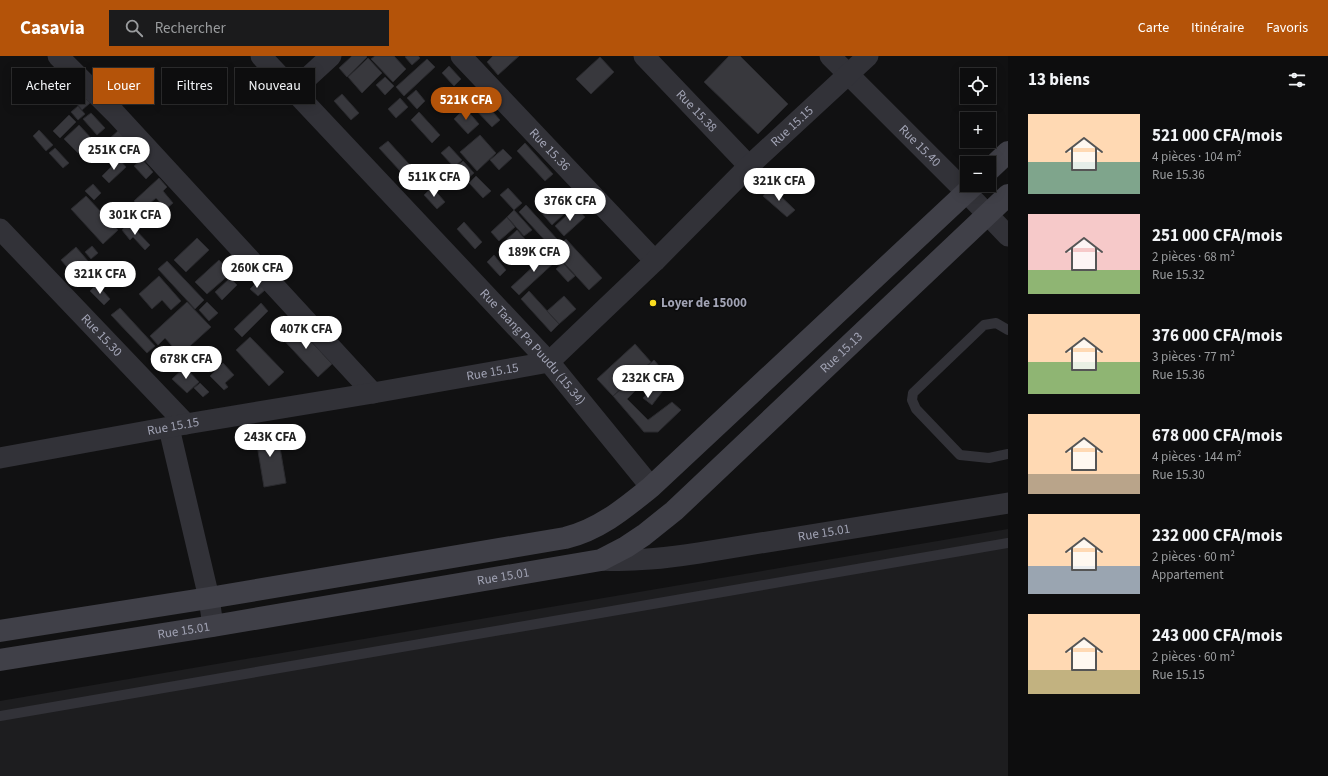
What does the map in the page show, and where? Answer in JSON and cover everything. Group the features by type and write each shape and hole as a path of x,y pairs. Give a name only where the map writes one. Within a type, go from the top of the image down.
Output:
{"main road":[{"path":"996,163 1008,152"},
{"path":"0,631 209,598 565,538 588,531 615,516 651,487 966,192"},
{"name":"Rue 15.13","path":"601,560 626,547 644,535 674,510 1008,195"},
{"name":"Rue 15.01","path":"0,660 213,626 601,560"}],"street":[{"path":"58,56 115,113 373,393"},
{"name":"Rue Taang Pa Puudu (15.34)","path":"261,56 273,68"},
{"path":"315,71 332,56"},
{"name":"Rue 15.36","path":"461,56 655,261"},
{"name":"Rue 15.38","path":"644,56 749,166"},
{"name":"Rue 15.40","path":"830,56 848,75 960,179"},
{"name":"Rue 15.15","path":"2,455 549,362 655,261 749,166 868,56"},
{"name":"Rue Taang Pa Puudu (15.34)","path":"307,104 549,362 651,487"},
{"name":"Rue 15.40","path":"973,192 988,214 1008,236"},
{"name":"Rue 15.30","path":"0,228 177,426"},
{"path":"177,426 213,626"},
{"name":"Rue 15.01","path":"601,560 638,560 699,553 1008,502"}],"lane":[{"path":"1008,330 996,323 984,325 913,392 912,400 916,409 960,455 989,458 1008,454"},
{"path":"0,716 1008,543"}],"shaded area":[{"path":"1008,529 1008,776 0,776 0,701"}],"building":[{"path":"352,56 367,57 347,77 339,68"},
{"path":"375,56 394,56 406,69 393,82 371,59"},
{"path":"418,56 420,58 412,65 405,57"},
{"path":"493,56 519,56 498,75 487,62"},
{"path":"729,56 740,56 788,104 758,134 704,82"},
{"path":"600,57 614,72 591,94 576,79"},
{"path":"368,58 382,73 362,93 348,77"},
{"path":"427,59 435,67 404,96 396,87"},
{"path":"449,66 461,79 454,86 442,73"},
{"path":"385,77 394,86 385,95 376,85"},
{"path":"416,90 425,101 417,109 407,98"},
{"path":"342,94 359,113 351,120 334,101"},
{"path":"479,96 500,120 492,127 470,104"},
{"path":"85,98 90,103 82,110 77,104 85,104"},
{"path":"400,98 408,107 396,118 388,109"},
{"path":"78,106 85,114 78,120 71,112"},
{"path":"465,108 479,124 468,134 454,119"},
{"path":"419,112 440,135 432,143 411,120"},
{"path":"91,113 105,128 97,135 83,119"},
{"path":"69,115 76,122 60,138 53,131"},
{"path":"79,125 92,139 78,153 64,139"},
{"path":"120,129 134,144 121,157 107,141"},
{"path":"39,130 53,145 46,151 33,136"},
{"path":"480,135 496,153 477,171 460,152"},
{"path":"388,141 409,164 401,172 379,148"},
{"path":"525,143 553,174 545,181 517,151"},
{"path":"449,146 462,160 454,167 441,153"},
{"path":"55,148 69,163 63,168 49,153"},
{"path":"503,149 512,158 499,170 490,160"},
{"path":"119,159 126,167 109,183 102,176"},
{"path":"142,159 153,172 146,179 134,166"},
{"path":"463,161 474,173 466,180 455,168"},
{"path":"476,176 491,191 483,198 469,183"},
{"path":"159,178 167,187 163,191 173,203 166,209 156,198 142,210 134,201"},
{"path":"93,184 101,193 94,200 85,191"},
{"path":"432,187 445,202 437,209 424,195"},
{"path":"771,187 795,210 787,217 763,196"},
{"path":"508,188 522,203 514,210 500,195"},
{"path":"86,196 118,230 103,244 71,209"},
{"path":"553,200 565,213 552,225 540,211"},
{"path":"526,205 557,239 550,246 519,212"},
{"path":"576,207 585,217 564,236 555,226"},
{"path":"514,210 532,230 524,236 507,217"},
{"path":"507,217 515,227 499,241 491,232"},
{"path":"464,222 482,242 475,249 457,229"},
{"path":"129,223 150,245 145,250 133,237 130,240 122,230"},
{"path":"517,230 525,239 511,252 503,243"},
{"path":"197,238 209,250 186,272 174,260"},
{"path":"566,239 602,278 589,290 553,251"},
{"path":"92,246 98,253 91,259 85,252"},
{"path":"76,247 88,261 73,274 61,260"},
{"path":"550,251 557,260 519,295 511,287"},
{"path":"494,255 506,270 500,276 487,262"},
{"path":"219,260 231,273 207,294 195,282"},
{"path":"167,261 204,300 195,309 158,269"},
{"path":"563,263 575,276 568,282 556,269"},
{"path":"159,276 181,301 171,310 162,300 152,309 139,294"},
{"path":"230,278 237,285 222,300 215,292"},
{"path":"257,282 265,290 258,296 250,289"},
{"path":"97,284 110,299 104,305 90,291"},
{"path":"529,291 559,324 551,332 521,299"},
{"path":"564,296 576,309 559,324 547,311"},
{"path":"187,302 211,327 180,355 165,338 158,345 150,336"},
{"path":"207,302 218,313 209,321 199,310"},
{"path":"261,303 268,311 242,337 234,329"},
{"path":"120,308 155,346 147,353 111,315"},
{"path":"293,322 332,364 318,377 279,335"},
{"path":"250,337 284,372 269,386 236,350"},
{"path":"635,344 651,362 613,396 597,379"},
{"path":"654,360 671,380 652,405 643,398 660,379 653,373 627,399 648,420 672,402 681,410 658,432 644,432 613,396"},
{"path":"223,363 234,375 225,383 228,387 224,390 210,376"},
{"path":"185,367 199,382 187,393 172,379"},
{"path":"200,383 209,392 203,397 194,388"},
{"path":"277,430 286,483 264,487 255,433"}],"place":[{"name":"Loyer de 15000","path":"653,303"}]}
